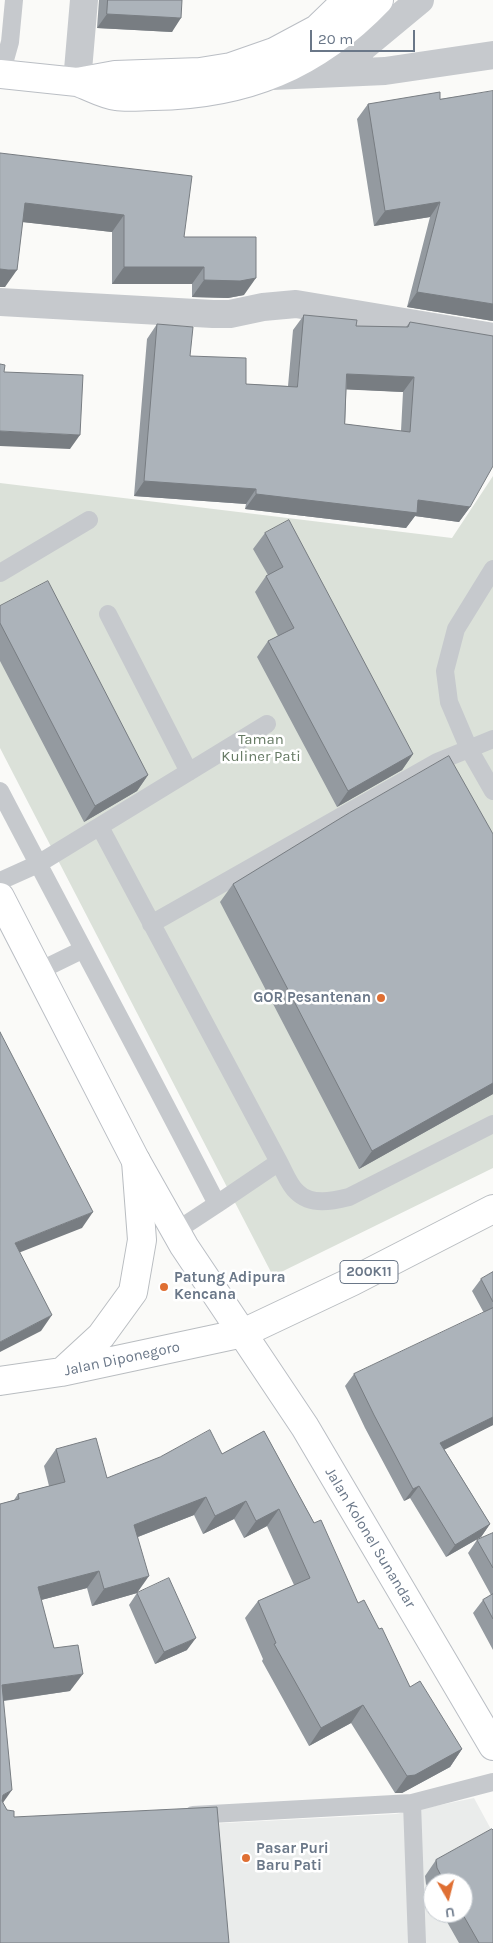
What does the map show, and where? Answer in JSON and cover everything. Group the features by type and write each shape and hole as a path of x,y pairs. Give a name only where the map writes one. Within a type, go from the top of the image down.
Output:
{"main road":[{"path":"77,82 115,75 200,72 231,67 274,52 316,29 347,0"},
{"path":"1,74 77,82 115,96 169,96 235,87 272,76 307,60 333,41 379,0"},
{"name":"Jalan Kolonel Sunandar","path":"0,897 136,1160 176,1231 305,1427 493,1746"},
{"path":"61,1372 101,1336 133,1292 142,1240 136,1160"},
{"name":"200K11","path":"243,1332 353,1281 493,1209"},
{"name":"Jalan Diponegoro","path":"0,1381 61,1372 243,1332"}],"street":[{"path":"77,82 84,0"},
{"path":"272,76 350,58 420,0"},
{"path":"272,76 385,72 493,55"},
{"path":"0,302 213,314 230,314 263,307 296,304 493,336"}],"lane":[{"path":"1,74 10,42 15,7 14,0"},
{"path":"0,573 89,520"},
{"path":"493,569 456,629 445,671 449,702 469,749 493,791"},
{"path":"108,614 189,772"},
{"path":"0,881 38,864 267,724"},
{"path":"151,924 437,762 493,739"},
{"path":"0,791 82,950 192,1153 217,1204"},
{"path":"100,827 279,1162 297,1192 310,1200 327,1202 349,1197 493,1124"},
{"path":"39,971 82,950"},
{"path":"176,1231 279,1162"},
{"path":"179,1815 412,1803 493,1782"},
{"path":"412,1803 417,1943"}],"shaded area":[{"name":"Pasar Puri Baru Pati","path":"474,1798 493,1833 493,1943 0,1943 130,1828 396,1814"}],"green space":[{"name":"Taman Kuliner Pati","path":"493,476 493,1168 273,1276 0,748 0,483 452,538"}],"building":[{"path":"108,0 182,0 181,18 107,14"},
{"path":"493,91 493,304 417,292 440,202 385,211 368,104 440,92 440,99"},
{"path":"0,153 192,176 184,237 256,237 256,278 240,281 204,280 204,267 124,267 124,215 25,203 17,270 0,269"},
{"path":"304,315 357,320 356,326 408,327 410,322 493,336 493,466 470,507 418,500 417,513 256,494 256,489 144,481 157,324 193,327 190,356 246,358 246,384 297,387","holes":["347,374 414,377 410,432 345,424"]},
{"path":"0,364 5,365 4,372 83,375 80,435 0,431"},
{"path":"289,520 413,754 348,791 268,641 294,628 266,576 283,567 265,533"},
{"path":"48,581 148,775 95,806 0,623 0,606"},
{"name":"GOR Pesantenan","path":"449,756 493,834 493,1083 372,1151 233,884 349,813"},
{"path":"0,1032 93,1212 15,1243 52,1315 0,1342"},
{"path":"493,1272 493,1302 481,1279"},
{"path":"493,1308 493,1417 440,1443 490,1524 455,1545 419,1486 413,1489 354,1374"},
{"path":"210,1430 222,1454 264,1431 314,1523 321,1520 358,1603 364,1600 379,1629 382,1628 410,1687 420,1681 462,1749 415,1775 407,1776 363,1705 321,1728 274,1644 276,1643 258,1601 310,1578 279,1509 256,1521 246,1501 215,1516 206,1497 134,1525 149,1576 104,1589 99,1571 38,1587 54,1648 78,1645 83,1674 2,1685 12,1790 3,1795 2,1801 7,1810 14,1811 14,1817 217,1807 229,1943 0,1943 0,1504 19,1499 18,1494 65,1482 56,1449 96,1438 107,1478 160,1457"},
{"path":"493,1533 493,1568 477,1540"},
{"path":"169,1578 196,1638 164,1652 137,1593"},
{"path":"493,1594 493,1619 483,1600"},
{"path":"493,1830 493,1943 479,1943 468,1923 473,1923 473,1873 440,1873 436,1860"}],"place":[{"name":"GOR Pesantenan","path":"381,998"},
{"name":"Patung Adipura Kencana","path":"164,1287"},
{"name":"Pasar Puri Baru Pati","path":"246,1858"}]}
